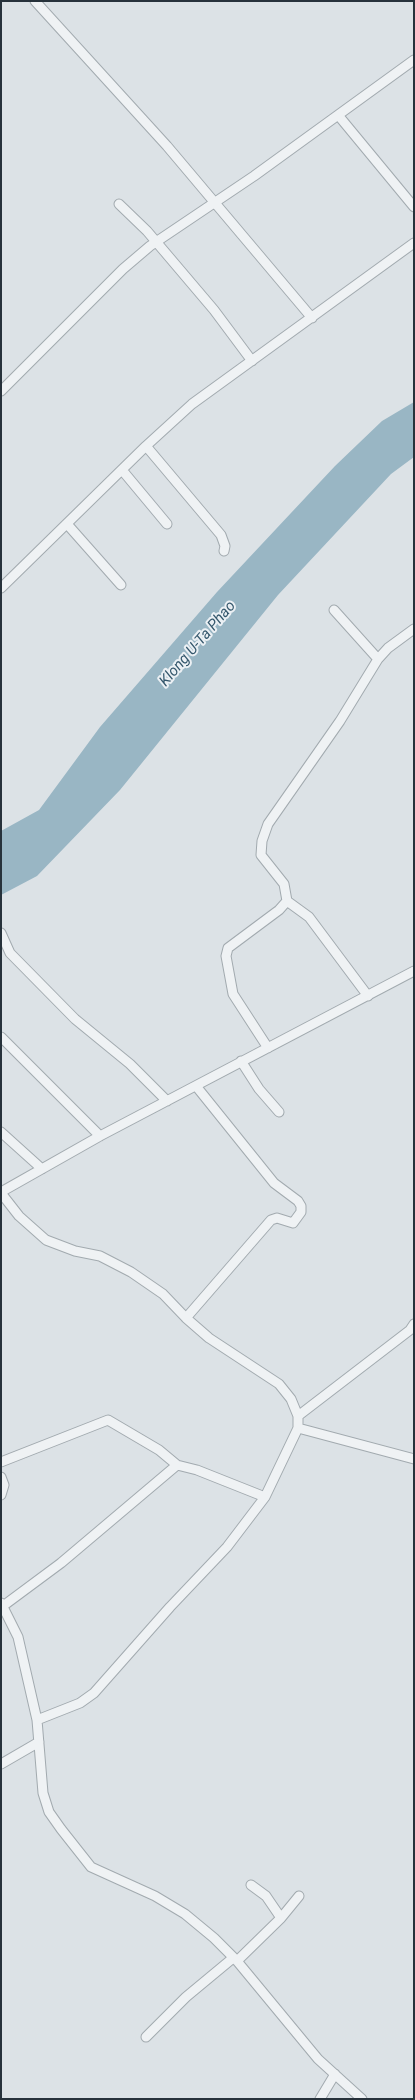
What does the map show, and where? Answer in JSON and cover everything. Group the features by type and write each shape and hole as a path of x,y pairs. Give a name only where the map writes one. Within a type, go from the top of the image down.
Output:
{"street":[{"path":"35,1 167,146 312,318"},
{"path":"1,391 123,270 155,242 215,202 414,60"},
{"path":"338,115 414,207"},
{"path":"119,204 147,231 214,310 252,361"},
{"path":"1,588 146,446 192,404 414,243"},
{"path":"146,446 221,535 225,543 224,551"},
{"path":"122,470 167,524"},
{"path":"67,524 121,585"},
{"path":"334,610 378,659"},
{"path":"268,1048 233,994 226,956 228,948 279,910 286,902 284,884 262,855 262,841 266,830 340,721 378,659 388,648 414,629"},
{"path":"286,902 309,917 368,996"},
{"path":"1,933 10,953 75,1019 130,1064 167,1101"},
{"path":"37,1720 80,1703 94,1693 170,1607 227,1547 265,1497 298,1428 298,1416 291,1399 279,1384 208,1338 163,1294 132,1272 100,1256 75,1251 46,1240 19,1216 1,1192 100,1136 368,996 414,970"},
{"path":"1,1037 100,1136"},
{"path":"241,1062 259,1090 279,1112"},
{"path":"186,1318 271,1220 277,1218 293,1224 301,1212 301,1206 298,1201 274,1183 196,1086"},
{"path":"1,1132 42,1169"},
{"path":"298,1416 410,1330 414,1324"},
{"path":"1,1462 108,1420 159,1450 177,1465 197,1470 265,1497"},
{"path":"298,1428 414,1459"},
{"path":"177,1465 61,1563 2,1605 18,1637 37,1720 43,1793 48,1812 91,1867 155,1896 185,1914 214,1938 235,1960 318,2059 362,2099"},
{"path":"1,1477 4,1485 1,1495"},
{"path":"1,1764 39,1742"},
{"path":"250,1885 266,1896 281,1918"},
{"path":"146,2038 186,1997 235,1960 281,1918 299,1896"},
{"path":"320,2099 336,2074"}],"water":[{"name":"Klong U-Ta Phao","path":"414,402 414,457 391,474 278,595 120,790 37,876 1,895 1,831 39,810 100,727 217,592 335,466 382,421"}]}
